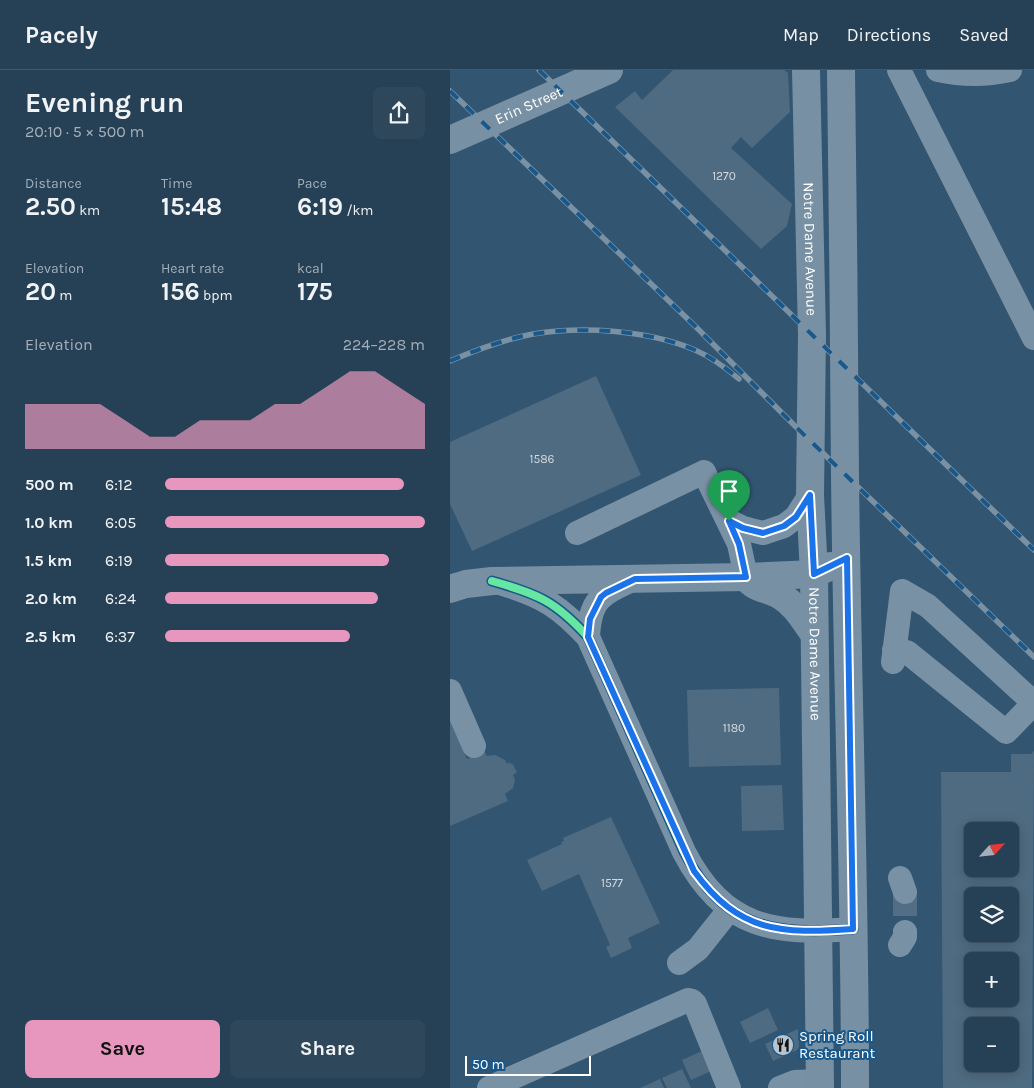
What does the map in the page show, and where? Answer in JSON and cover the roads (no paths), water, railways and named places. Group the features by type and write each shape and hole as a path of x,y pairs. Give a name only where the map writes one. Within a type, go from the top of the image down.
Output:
{"main road":[{"name":"Erin Street","path":"450,140 609,70"},
{"name":"Notre Dame Avenue","path":"806,70 812,336 810,495 814,574 820,1085"},
{"path":"841,70 855,1088"},
{"path":"450,589 466,584 492,581 746,577 814,574 847,558"},
{"path":"746,577 753,586 779,594 793,604 814,634"}],"street":[{"path":"899,70 1034,338"},
{"path":"938,70 954,74 993,74 1010,70"},
{"path":"577,533 704,472 739,544 746,577"},
{"path":"729,521 743,528 763,533 784,526 796,517 810,495"},
{"path":"588,637 590,619 601,597 635,579"},
{"path":"492,581 528,591 548,601 568,616 588,637 691,864 706,887 730,910 756,923 801,932 853,929"},
{"path":"902,591 928,606 1034,703 1006,732 907,652 894,656 902,591"},
{"path":"450,691 474,746"},
{"path":"679,963 698,949 730,910"},
{"path":"489,1088 688,1000 692,1000 729,1088"},
{"path":"780,1088 795,1082 820,1085"}],"tunnel":[{"path":"905,892 905,932"}],"railway":[{"path":"539,70 1034,550"},
{"path":"450,91 695,326 797,428 1034,657"},
{"path":"450,361 491,345 533,334 594,330 636,334 677,343 707,356 739,379"}],"place":[{"name":"Spring Roll Restaurant","path":"783,1045"}]}
